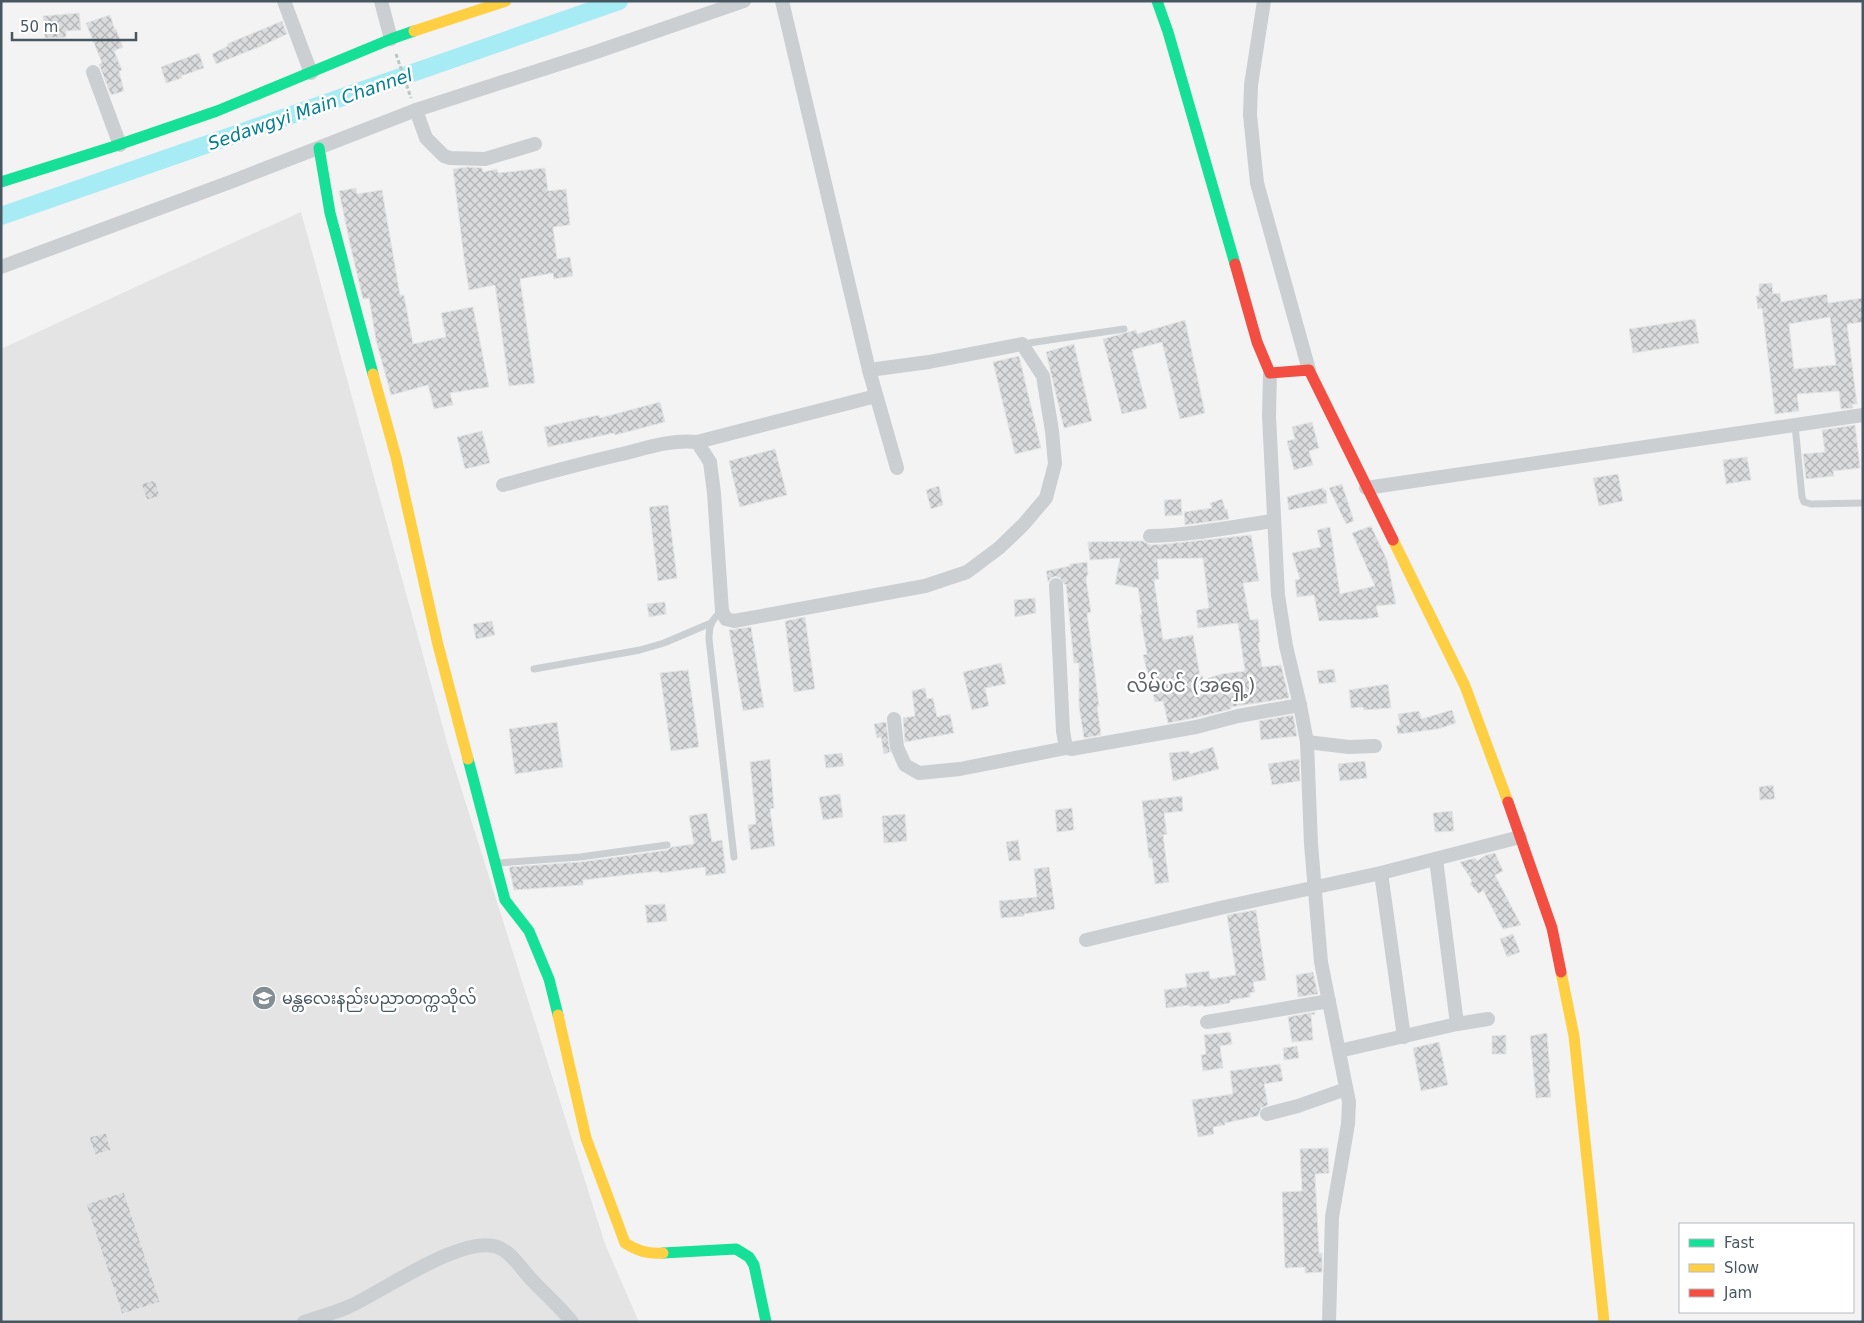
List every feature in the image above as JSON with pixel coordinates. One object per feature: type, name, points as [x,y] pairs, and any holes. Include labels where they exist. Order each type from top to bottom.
[{"type":"street","points":[[284,1],[311,73]]},
{"type":"street","points":[[381,1],[391,40]]},
{"type":"street","points":[[1,182],[218,110],[391,40],[506,1]]},
{"type":"street","points":[[1,267],[416,110],[593,53],[744,1]]},
{"type":"street","points":[[782,1],[869,370],[897,468]]},
{"type":"street","points":[[1157,1],[1168,32],[1257,342],[1270,373],[1268,416],[1278,595],[1307,742],[1315,889],[1322,962],[1349,1102],[1348,1124],[1332,1218],[1329,1322]]},
{"type":"street","points":[[1264,1],[1251,85],[1250,115],[1257,183],[1309,370],[1464,686],[1552,928],[1574,1036],[1604,1322]]},
{"type":"street","points":[[94,72],[120,144]]},
{"type":"street","points":[[416,110],[426,138],[444,156],[450,158],[485,159],[535,144]]},
{"type":"street","points":[[319,148],[330,213],[354,308],[396,457],[438,645],[505,900],[529,931],[549,979],[567,1049],[586,1138],[625,1243],[636,1250],[648,1254],[736,1249],[749,1257],[754,1265],[766,1322]]},
{"type":"street","points":[[697,442],[710,462],[714,493],[722,612],[726,619],[734,621],[925,586],[967,572],[999,548],[1023,525],[1046,498],[1055,464],[1043,376],[1022,344],[929,362],[869,370]]},
{"type":"street","points":[[1270,373],[1309,370]]},
{"type":"street","points":[[503,485],[656,445],[685,441],[697,442],[876,396]]},
{"type":"street","points":[[1366,488],[1863,415]]},
{"type":"street","points":[[1150,536],[1203,533],[1273,520]]},
{"type":"street","points":[[1056,585],[1063,731],[1066,748]]},
{"type":"street","points":[[894,719],[897,747],[905,765],[919,773],[960,769],[1066,748],[1072,749],[1128,740],[1300,705]]},
{"type":"street","points":[[1307,742],[1349,747],[1376,746]]},
{"type":"street","points":[[1086,940],[1220,908],[1315,889],[1520,837]]},
{"type":"street","points":[[1436,859],[1457,1024]]},
{"type":"street","points":[[1381,873],[1404,1037]]},
{"type":"street","points":[[1207,1022],[1329,1001]]},
{"type":"street","points":[[1339,1051],[1457,1024],[1488,1019]]},
{"type":"street","points":[[1267,1114],[1298,1106],[1346,1089]]},
{"type":"street","points":[[304,1322],[347,1308],[407,1274],[461,1250],[493,1245],[502,1249],[513,1259],[559,1305],[572,1322]]},
{"type":"lane","points":[[1022,344],[1124,330]]},
{"type":"lane","points":[[1795,425],[1804,502],[1811,504],[1863,503]]},
{"type":"lane","points":[[534,669],[640,650],[664,643],[711,623],[722,612]]},
{"type":"lane","points":[[711,623],[709,639],[734,857]]},
{"type":"lane","points":[[495,863],[580,856],[667,845]]},
{"type":"path","points":[[395,54],[410,96]]},
{"type":"shaded area","name":"မန္တလေးနည်းပညာတက္ကသိုလ်","points":[[301,212],[450,753],[605,1244],[639,1322],[1,1322],[1,349]]},
{"type":"building","points":[[79,13],[81,30],[66,31],[66,37],[45,38],[43,16]]},
{"type":"building","points":[[110,15],[123,47],[114,51],[122,70],[119,71],[124,91],[111,95],[99,64],[102,63],[86,23]]},
{"type":"building","points":[[282,21],[287,34],[216,64],[212,54],[228,46],[227,44]]},
{"type":"building","points":[[199,53],[204,68],[166,83],[161,67]]},
{"type":"building","points":[[482,168],[483,172],[497,169],[498,173],[545,168],[548,191],[566,189],[570,225],[553,227],[557,259],[570,257],[573,276],[554,279],[553,273],[520,279],[535,383],[509,386],[495,285],[469,290],[453,169]]},
{"type":"building","points":[[356,188],[357,194],[382,190],[400,295],[404,295],[413,344],[446,337],[441,313],[473,307],[489,387],[450,393],[453,405],[434,409],[428,385],[391,395],[376,340],[369,298],[363,299],[339,191]]},
{"type":"building","points":[[1772,283],[1773,294],[1780,293],[1781,302],[1827,294],[1828,303],[1863,298],[1863,322],[1847,324],[1857,404],[1852,404],[1853,408],[1841,409],[1839,391],[1797,394],[1799,411],[1775,414],[1762,308],[1758,309],[1756,296],[1759,296],[1759,284]],"holes":[[[1830,317],[1836,365],[1794,369],[1789,324]]]},
{"type":"building","points":[[1695,319],[1699,343],[1633,353],[1629,329]]},
{"type":"building","points":[[1185,320],[1205,413],[1180,419],[1162,342],[1132,350],[1147,408],[1122,414],[1103,339],[1136,330],[1137,334]]},
{"type":"building","points":[[1074,344],[1092,421],[1064,428],[1046,352]]},
{"type":"building","points":[[1019,356],[1041,448],[1015,454],[993,362]]},
{"type":"building","points":[[660,402],[665,422],[615,435],[614,433],[548,447],[544,427],[599,415],[600,418]]},
{"type":"building","points":[[1312,422],[1319,448],[1309,451],[1313,465],[1294,470],[1287,441],[1295,439],[1292,427]]},
{"type":"building","points":[[1855,425],[1860,468],[1833,471],[1834,476],[1806,479],[1803,454],[1825,452],[1822,430]]},
{"type":"building","points":[[482,431],[490,463],[465,469],[457,437]]},
{"type":"building","points":[[775,449],[787,495],[740,507],[729,461]]},
{"type":"building","points":[[1747,457],[1751,480],[1726,484],[1723,460]]},
{"type":"building","points":[[1618,474],[1623,501],[1599,506],[1593,478]]},
{"type":"building","points":[[155,480],[160,496],[147,500],[141,484]]},
{"type":"building","points":[[1342,484],[1354,521],[1346,524],[1329,488]]},
{"type":"building","points":[[939,486],[943,505],[931,509],[926,490]]},
{"type":"building","points":[[1323,488],[1323,490],[1326,490],[1327,503],[1289,510],[1287,497]]},
{"type":"building","points":[[1181,499],[1182,515],[1165,516],[1164,500]]},
{"type":"building","points":[[1222,499],[1229,519],[1185,525],[1184,512],[1212,508],[1210,503]]},
{"type":"building","points":[[668,505],[677,578],[658,581],[649,507]]},
{"type":"building","points":[[1371,526],[1387,560],[1396,604],[1376,606],[1379,617],[1319,621],[1314,595],[1297,597],[1295,580],[1300,579],[1292,553],[1321,547],[1317,530],[1330,527],[1340,594],[1375,586],[1352,533]]},
{"type":"building","points":[[1251,535],[1259,581],[1243,583],[1250,620],[1258,619],[1260,642],[1258,643],[1262,667],[1281,665],[1289,698],[1231,707],[1231,709],[1168,723],[1163,701],[1155,702],[1143,655],[1147,654],[1140,615],[1142,615],[1138,588],[1115,584],[1120,558],[1090,560],[1088,542],[1143,541],[1150,545]],"holes":[[[1203,558],[1209,608],[1196,610],[1198,628],[1238,623],[1245,671],[1221,674],[1203,680],[1203,676],[1200,676],[1193,635],[1163,640],[1154,580],[1159,579],[1157,559]]]},
{"type":"building","points":[[1087,562],[1088,575],[1086,579],[1091,612],[1087,613],[1101,735],[1084,738],[1079,706],[1079,663],[1074,663],[1066,584],[1056,576],[1048,582],[1046,571],[1070,566],[1070,564]]},
{"type":"building","points":[[1035,598],[1036,613],[1015,617],[1014,600]]},
{"type":"building","points":[[665,602],[666,614],[649,617],[647,604]]},
{"type":"building","points":[[805,617],[815,689],[794,692],[785,621]]},
{"type":"building","points":[[492,621],[495,635],[476,639],[473,624]]},
{"type":"building","points":[[751,627],[764,707],[743,711],[729,630]]},
{"type":"building","points":[[1001,663],[1006,684],[985,688],[989,706],[972,710],[963,672]]},
{"type":"building","points":[[1334,669],[1336,682],[1319,684],[1317,671]]},
{"type":"building","points":[[688,670],[699,747],[671,751],[660,673]]},
{"type":"building","points":[[1388,684],[1391,708],[1364,710],[1363,707],[1351,708],[1349,690]]},
{"type":"building","points":[[925,688],[927,699],[933,698],[937,717],[950,714],[954,733],[905,742],[903,718],[915,716],[912,691]]},
{"type":"building","points":[[1452,710],[1456,723],[1438,729],[1398,734],[1396,726],[1400,725],[1398,714],[1419,711],[1421,719]]},
{"type":"building","points":[[1293,715],[1297,736],[1261,740],[1259,721]]},
{"type":"building","points":[[557,722],[563,767],[515,774],[509,729]]},
{"type":"building","points":[[886,722],[890,752],[884,754],[881,737],[877,738],[874,724]]},
{"type":"building","points":[[1213,747],[1219,769],[1173,781],[1169,753],[1189,751],[1190,754]]},
{"type":"building","points":[[842,753],[844,766],[826,768],[824,755]]},
{"type":"building","points":[[770,759],[774,808],[770,809],[775,846],[751,850],[748,825],[756,824],[750,762]]},
{"type":"building","points":[[1299,759],[1300,781],[1272,785],[1268,764]]},
{"type":"building","points":[[1365,761],[1367,778],[1340,781],[1338,764]]},
{"type":"building","points":[[1773,785],[1775,799],[1760,800],[1759,787]]},
{"type":"building","points":[[840,794],[843,817],[823,820],[819,797]]},
{"type":"building","points":[[1182,796],[1183,811],[1164,813],[1167,834],[1163,835],[1169,882],[1155,884],[1152,858],[1149,858],[1142,801]]},
{"type":"building","points":[[1072,808],[1074,830],[1057,832],[1055,810]]},
{"type":"building","points":[[1452,811],[1454,831],[1435,832],[1433,813]]},
{"type":"building","points":[[707,813],[712,842],[722,840],[726,873],[706,876],[705,867],[583,880],[583,885],[514,890],[509,867],[581,862],[668,850],[672,847],[694,844],[689,816]]},
{"type":"building","points":[[905,814],[907,841],[884,843],[882,816]]},
{"type":"building","points":[[1018,840],[1021,860],[1009,861],[1006,842]]},
{"type":"building","points":[[1495,853],[1503,871],[1495,875],[1521,925],[1503,929],[1483,890],[1479,894],[1470,884],[1472,881],[1460,862],[1475,858],[1477,861],[1486,855]]},
{"type":"building","points":[[1049,867],[1055,909],[1024,914],[1024,916],[1001,918],[999,901],[1037,897],[1034,869]]},
{"type":"building","points":[[665,904],[667,921],[647,923],[645,905]]},
{"type":"building","points":[[1256,910],[1266,980],[1253,982],[1255,992],[1250,993],[1250,997],[1230,1000],[1230,1003],[1204,1007],[1203,1005],[1190,1007],[1190,1005],[1166,1008],[1164,990],[1187,987],[1185,974],[1209,971],[1210,979],[1236,975],[1227,915]]},
{"type":"building","points":[[1513,934],[1520,952],[1507,957],[1500,939]]},
{"type":"building","points":[[1313,972],[1318,994],[1298,997],[1296,975]]},
{"type":"building","points":[[1315,1012],[1315,1014],[1311,1015],[1313,1040],[1292,1042],[1288,1017]]},
{"type":"building","points":[[1230,1032],[1232,1044],[1220,1046],[1223,1068],[1203,1071],[1201,1055],[1206,1054],[1204,1035]]},
{"type":"building","points":[[1547,1033],[1551,1097],[1536,1098],[1530,1036]]},
{"type":"building","points":[[1506,1035],[1506,1054],[1492,1054],[1492,1036]]},
{"type":"building","points":[[1439,1042],[1448,1085],[1421,1091],[1413,1048]]},
{"type":"building","points":[[1297,1046],[1299,1058],[1284,1060],[1283,1048]]},
{"type":"building","points":[[1280,1064],[1283,1081],[1264,1084],[1268,1105],[1261,1108],[1258,1116],[1213,1127],[1214,1134],[1198,1137],[1192,1100],[1233,1094],[1230,1071]]},
{"type":"building","points":[[106,1133],[111,1150],[95,1155],[89,1137]]},
{"type":"building","points":[[1328,1148],[1329,1173],[1315,1174],[1319,1253],[1322,1253],[1322,1272],[1305,1273],[1305,1267],[1285,1268],[1282,1192],[1302,1191],[1300,1149]]},
{"type":"building","points":[[124,1192],[160,1302],[122,1314],[86,1204]]},
{"type":"waterway","name":"Sedawgyi Main Channel","points":[[1,216],[619,1]]},
{"type":"traffic: fast","points":[[1157,1],[1168,32],[1235,264]]},
{"type":"traffic: fast","points":[[1,182],[217,111],[414,31]]},
{"type":"traffic: fast","points":[[319,148],[330,213],[373,374]]},
{"type":"traffic: fast","points":[[468,759],[505,900],[529,931],[549,979],[558,1015]]},
{"type":"traffic: fast","points":[[663,1253],[736,1249],[749,1257],[754,1265],[766,1322]]},
{"type":"traffic: slow","points":[[414,31],[506,1]]},
{"type":"traffic: slow","points":[[373,374],[396,457],[438,645],[468,759]]},
{"type":"traffic: slow","points":[[1393,540],[1465,686],[1508,802]]},
{"type":"traffic: slow","points":[[1561,972],[1574,1036],[1604,1322]]},
{"type":"traffic: slow","points":[[558,1015],[586,1138],[625,1243],[643,1251],[663,1253]]},
{"type":"traffic: jam","points":[[1235,264],[1257,342],[1270,373],[1309,370],[1393,540]]},
{"type":"traffic: jam","points":[[1508,802],[1552,928],[1561,972]]},
{"type":"place","name":"မန္တလေးနည်းပညာတက္ကသိုလ်","points":[[264,998]]},
{"type":"district","name":"လိမ်ပင် (အရှေ့)","points":[[1191,685]]}]
